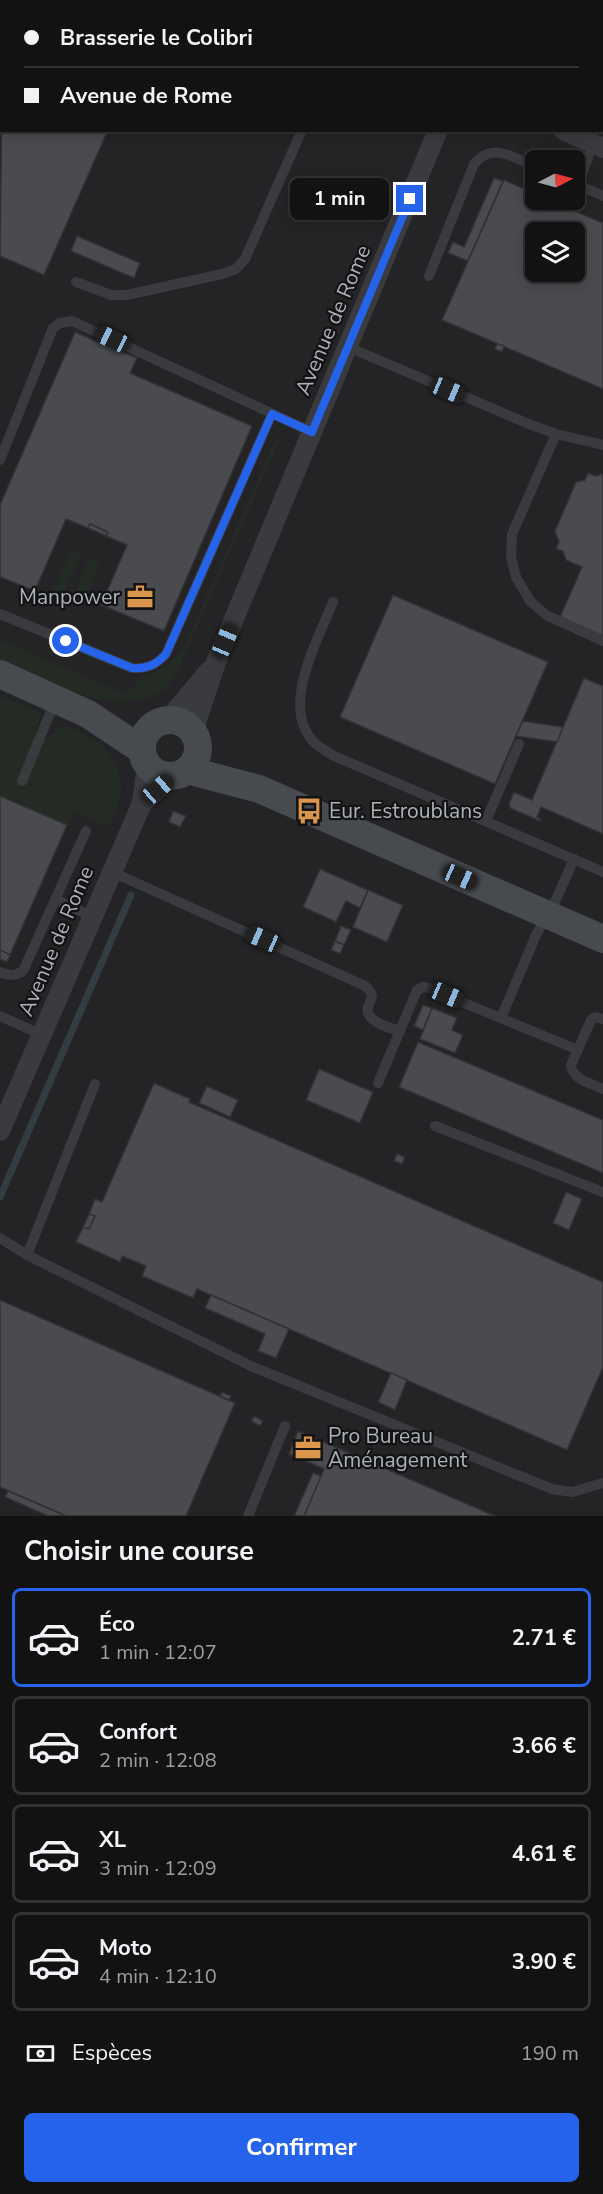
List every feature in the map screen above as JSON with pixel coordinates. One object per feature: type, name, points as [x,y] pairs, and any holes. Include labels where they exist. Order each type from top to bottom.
[{"type":"street","name":"Avenue de Rome","points":[[142,803],[188,756],[216,662],[437,132]]},
{"type":"street","points":[[567,132],[598,146]]},
{"type":"street","name":"Avenue de Rome","points":[[0,1131],[142,803],[152,740],[216,662]]},
{"type":"street","points":[[0,674],[152,740]]},
{"type":"street","points":[[152,740],[182,723],[188,756]]},
{"type":"street","points":[[152,740],[158,774],[188,756]]},
{"type":"street","points":[[188,756],[603,939]]},
{"type":"lane","points":[[76,282],[111,295],[127,295],[236,269],[245,259],[301,132]]},
{"type":"lane","points":[[585,168],[598,146]]},
{"type":"lane","points":[[429,276],[474,164],[481,156],[493,152],[502,153],[525,162]]},
{"type":"lane","points":[[585,188],[603,196]]},
{"type":"lane","points":[[0,460],[53,328],[60,323],[72,321],[312,432]]},
{"type":"lane","points":[[348,347],[556,434],[603,445]]},
{"type":"lane","points":[[0,614],[132,668],[144,669],[158,663],[166,654],[272,414]]},
{"type":"lane","points":[[556,434],[512,534],[511,557],[516,577],[530,601],[546,615],[603,641]]},
{"type":"lane","points":[[333,602],[304,676],[300,695],[302,717],[308,733],[316,744],[332,755],[603,872]]},
{"type":"lane","points":[[22,781],[56,699]]},
{"type":"lane","points":[[486,821],[519,744]]},
{"type":"lane","points":[[0,972],[17,975],[23,971],[86,831]]},
{"type":"lane","points":[[501,1018],[536,935],[574,859]]},
{"type":"lane","points":[[112,872],[363,985],[370,989],[372,995],[367,1010],[369,1016],[373,1020],[400,1031]]},
{"type":"lane","points":[[55,899],[93,917]]},
{"type":"lane","points":[[378,1083],[417,990],[423,987],[578,1050]]},
{"type":"lane","points":[[0,1016],[42,1035]]},
{"type":"lane","points":[[603,1019],[595,1017],[591,1020],[571,1065],[571,1072],[575,1077],[603,1089]]},
{"type":"lane","points":[[27,1255],[95,1084]]},
{"type":"lane","points":[[435,1126],[603,1192]]},
{"type":"lane","points":[[0,1238],[27,1255],[252,1367],[552,1489],[572,1492],[603,1483]]},
{"type":"lane","points":[[248,1516],[285,1426]]},
{"type":"shaded area","points":[[0,132],[603,132],[603,1516],[0,1516]]},
{"type":"shaded area","points":[[280,439],[175,677],[164,690],[143,699],[123,702],[102,700],[59,686],[0,659],[0,640],[125,693],[137,684],[138,678],[170,663],[185,646],[275,440]]},
{"type":"shaded area","points":[[71,551],[81,555],[62,597],[52,593]]},
{"type":"shaded area","points":[[89,559],[100,564],[81,606],[71,601]]},
{"type":"shaded area","points":[[0,696],[41,713],[35,731],[50,737],[64,724],[96,741],[112,757],[117,766],[121,791],[118,805],[108,827],[74,812],[67,825],[0,796]]},
{"type":"building","points":[[2,132],[107,132],[44,275],[0,256]]},
{"type":"building","points":[[494,178],[503,181],[468,261],[448,253],[453,242],[464,247]]},
{"type":"building","points":[[504,180],[525,189],[525,210],[572,210],[603,223],[603,389],[442,320]]},
{"type":"building","points":[[77,236],[140,263],[134,278],[71,251]]},
{"type":"building","points":[[75,332],[137,358],[130,373],[252,426],[164,631],[101,605],[127,545],[106,536],[108,532],[90,524],[88,528],[66,519],[35,591],[0,577],[0,505]]},
{"type":"building","points":[[497,344],[504,346],[502,352],[495,349]]},
{"type":"building","points":[[588,473],[596,476],[603,474],[603,636],[560,617],[582,567],[566,560],[563,551],[556,549],[559,542],[555,531],[576,482],[585,480]]},
{"type":"building","points":[[90,524],[108,532],[106,536],[88,528]]},
{"type":"building","points":[[393,595],[548,662],[495,784],[340,717]]},
{"type":"building","points":[[584,678],[603,686],[603,834],[541,807],[537,817],[541,819],[540,821],[510,808],[509,804],[514,792],[532,800]]},
{"type":"building","points":[[523,721],[563,727],[557,742],[516,736]]},
{"type":"building","points":[[0,796],[67,825],[10,955],[0,950]]},
{"type":"building","points":[[173,811],[186,816],[180,827],[169,822]]},
{"type":"building","points":[[320,869],[368,890],[360,908],[346,901],[336,922],[303,907]]},
{"type":"building","points":[[368,890],[403,905],[387,942],[353,927]]},
{"type":"building","points":[[341,926],[351,930],[344,945],[335,941]]},
{"type":"building","points":[[335,941],[344,945],[340,954],[331,950]]},
{"type":"building","points":[[0,950],[10,955],[7,962],[0,959]]},
{"type":"building","points":[[423,1005],[432,1008],[423,1030],[414,1026]]},
{"type":"building","points":[[432,1008],[457,1018],[452,1030],[463,1035],[455,1053],[420,1039]]},
{"type":"building","points":[[418,1042],[603,1120],[603,1173],[399,1087]]},
{"type":"building","points":[[319,1069],[373,1092],[360,1123],[306,1100]]},
{"type":"building","points":[[154,1083],[190,1099],[189,1102],[603,1282],[603,1367],[567,1450],[197,1289],[193,1298],[142,1276],[146,1266],[122,1256],[120,1262],[76,1242],[83,1227],[89,1229],[95,1216],[89,1214],[95,1199],[102,1202]]},
{"type":"building","points":[[207,1086],[238,1100],[230,1117],[199,1103]]},
{"type":"building","points":[[397,1154],[405,1157],[402,1164],[394,1161]]},
{"type":"building","points":[[566,1192],[582,1199],[569,1230],[553,1223]]},
{"type":"building","points":[[89,1214],[95,1216],[89,1229],[83,1227]]},
{"type":"building","points":[[211,1295],[289,1329],[276,1358],[258,1351],[265,1334],[205,1308]]},
{"type":"building","points":[[0,1300],[235,1403],[186,1516],[66,1516],[0,1487]]},
{"type":"building","points":[[391,1373],[407,1380],[395,1410],[378,1402]]},
{"type":"building","points":[[222,1392],[231,1396],[229,1400],[220,1396]]},
{"type":"building","points":[[254,1416],[263,1421],[260,1426],[251,1421]]},
{"type":"building","points":[[298,1431],[495,1516],[304,1516],[324,1469],[289,1454]]},
{"type":"building","points":[[313,1473],[321,1476],[304,1516],[294,1516]]},
{"type":"building","points":[[8,1491],[66,1516],[48,1516],[5,1497]]},
{"type":"waterway","points":[[0,1197],[131,895]]},
{"type":"place","name":"Manpower","points":[[140,597]]},
{"type":"place","name":"Eur. Estroublans","points":[[309,811]]},
{"type":"place","name":"Pro Bureau Aménagement","points":[[308,1448]]},
{"type":"route","points":[[66,641],[132,668],[144,669],[158,663],[166,654],[272,414],[312,432],[410,199]]}]
